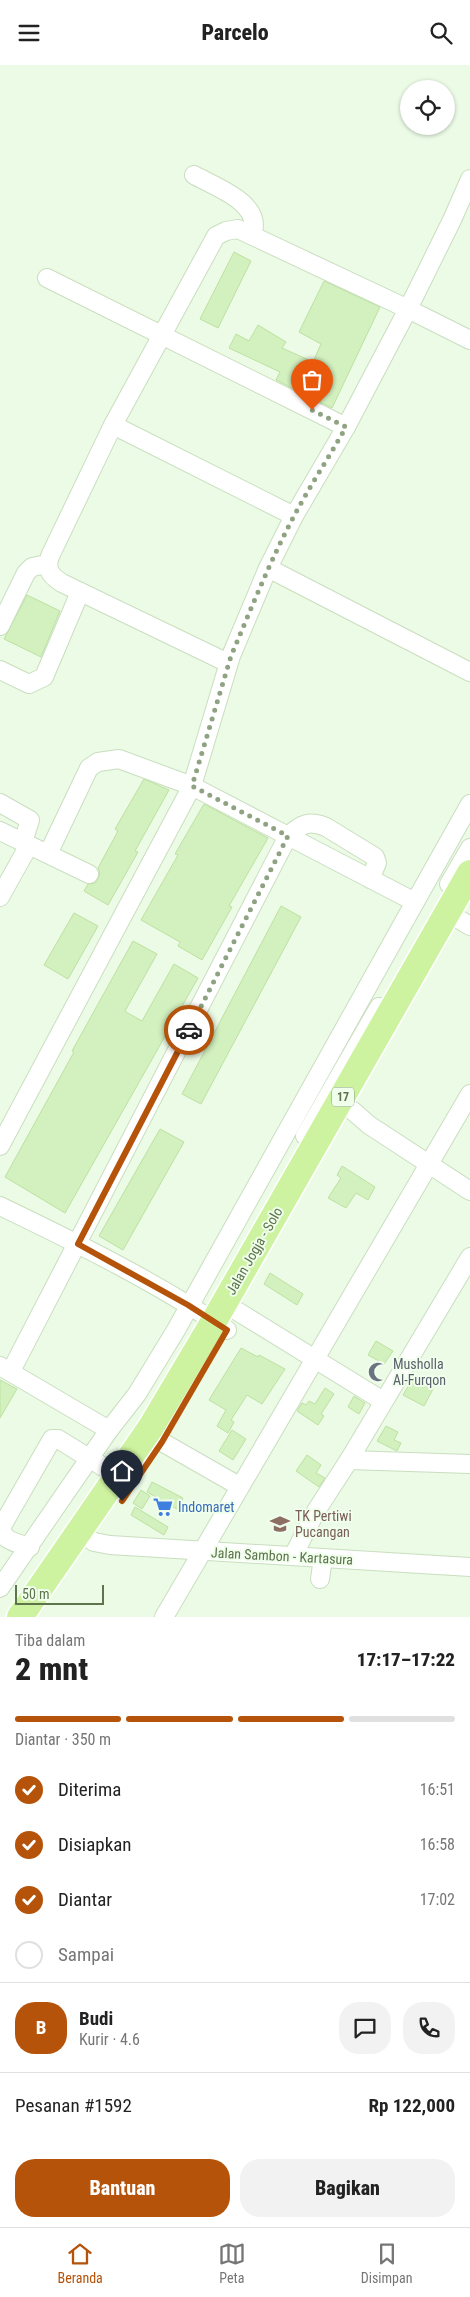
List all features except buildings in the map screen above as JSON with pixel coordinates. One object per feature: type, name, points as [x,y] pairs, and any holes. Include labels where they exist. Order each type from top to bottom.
[{"type":"highway","name":"Jalan Jogja - Solo","points":[[20,1617],[87,1537],[162,1442],[221,1320],[232,1280],[470,873]]},
{"type":"highway","name":"Jalan Jogja - Solo","points":[[42,1617],[87,1537],[115,1474],[151,1427],[221,1320],[353,1111],[467,917]]},
{"type":"street","points":[[194,175],[244,204],[254,217],[255,227],[252,235]]},
{"type":"street","points":[[0,1145],[192,786],[228,663],[268,568],[294,516],[346,427],[408,309],[470,179]]},
{"type":"street","points":[[47,564],[113,425],[160,335],[216,236],[226,231],[238,229],[470,340]]},
{"type":"street","points":[[47,278],[346,427]]},
{"type":"street","points":[[113,425],[294,516]]},
{"type":"street","points":[[47,564],[53,577],[80,592],[228,663]]},
{"type":"street","points":[[0,625],[26,573],[32,567],[47,564]]},
{"type":"street","points":[[268,568],[470,672]]},
{"type":"street","points":[[0,670],[29,684],[44,677],[80,592]]},
{"type":"street","points":[[48,854],[89,768],[98,763],[118,759],[192,786],[415,902]]},
{"type":"street","points":[[0,803],[30,820],[26,844],[0,897]]},
{"type":"street","points":[[0,1589],[109,1430],[137,1394],[470,804]]},
{"type":"street","points":[[109,1430],[5,1368],[78,1244],[288,836],[298,826],[306,823],[318,823],[326,827],[375,857],[377,863],[370,879]]},
{"type":"street","points":[[0,831],[89,874]]},
{"type":"street","points":[[232,1280],[321,1106],[470,848]]},
{"type":"street","points":[[164,1617],[204,1552],[239,1486],[316,1361],[470,1094]]},
{"type":"street","points":[[353,1111],[369,1125],[470,1191]]},
{"type":"street","points":[[0,1206],[78,1244],[188,1305],[316,1361],[383,1401]]},
{"type":"street","points":[[292,1556],[316,1511],[349,1460],[470,1257]]},
{"type":"street","points":[[9,1617],[115,1474],[58,1439],[52,1439],[2,1526],[4,1537],[30,1547]]},
{"type":"street","points":[[162,1442],[239,1486]]},
{"type":"street","points":[[349,1460],[468,1461]]},
{"type":"street","name":"Jalan Sambon - Kartasura","points":[[87,1537],[204,1552],[470,1567]]},
{"type":"street","points":[[320,1579],[323,1558]]},
{"type":"way so far","points":[[189,1030],[288,836],[192,786],[231,656],[268,568],[294,516],[346,427],[312,410]]},
{"type":"place","name":"Musholla Al-Furqon","points":[[378,1372]]},
{"type":"place","name":"Indomaret","points":[[163,1507]]},
{"type":"place","name":"TK Pertiwi Pucangan","points":[[280,1524]]},
{"type":"route","points":[[122,1501],[162,1442],[227,1330],[188,1305],[78,1244],[189,1030]]}]
